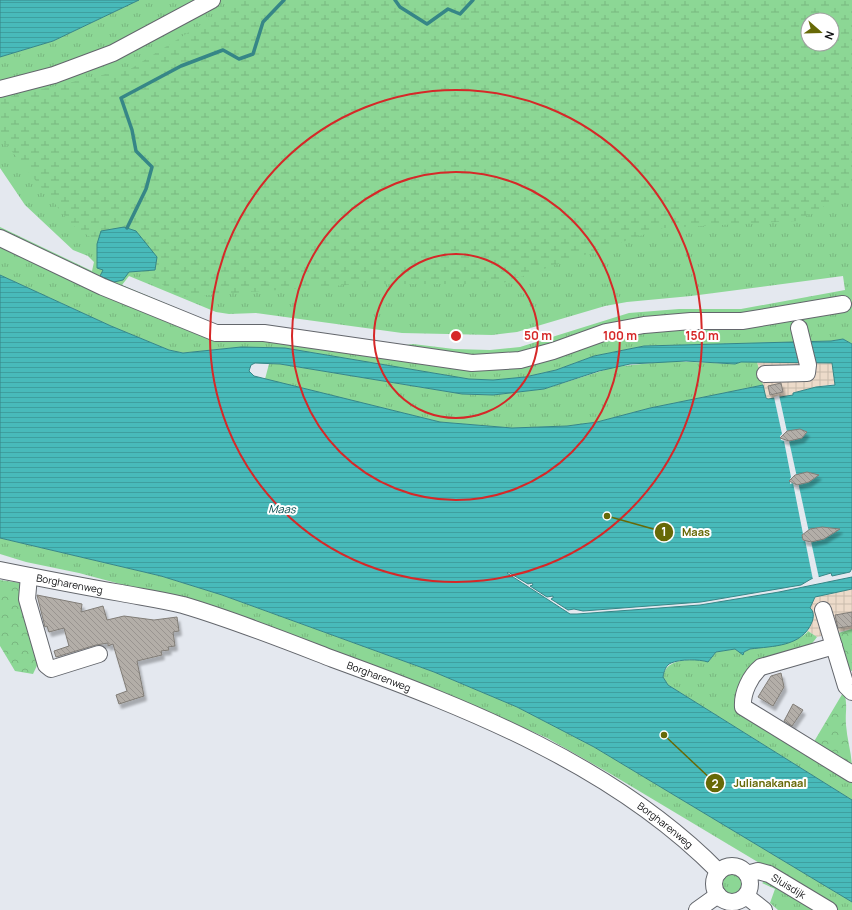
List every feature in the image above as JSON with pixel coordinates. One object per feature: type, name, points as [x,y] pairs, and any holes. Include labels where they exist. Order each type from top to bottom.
[{"type":"street","points":[[0,89],[54,75],[113,52],[212,0]]},
{"type":"street","points":[[0,238],[103,287],[216,333],[264,334],[472,363],[520,360],[606,332],[644,325],[691,321],[754,320],[843,304]]},
{"type":"street","points":[[765,374],[807,373],[808,366],[799,328]]},
{"type":"street","name":"Borgharenweg","points":[[0,570],[182,605],[222,617],[425,693],[519,735],[579,766],[637,804],[668,827],[697,850],[719,872]]},
{"type":"street","points":[[29,576],[27,599],[46,665],[51,669],[99,654]]},
{"type":"street","points":[[823,610],[846,686],[852,692]]},
{"type":"street","points":[[834,646],[761,667],[756,671],[742,696],[742,707],[852,774]]},
{"type":"street","points":[[735,867],[741,869],[747,874],[750,886],[746,896],[741,900],[732,902],[723,900],[718,895],[714,884],[719,872],[724,868],[735,867]]},
{"type":"street","name":"Sluisdijk","points":[[747,874],[758,871],[769,874],[829,910]]},
{"type":"street","points":[[697,910],[718,895]]},
{"type":"street","points":[[746,896],[764,910]]},
{"type":"shaded area","points":[[757,362],[832,363],[836,385],[833,384],[816,387],[793,393],[793,395],[768,399],[766,398]]},
{"type":"shaded area","points":[[852,589],[852,629],[817,637],[808,631],[813,616],[810,608],[815,597]]},
{"type":"green space","points":[[139,0],[852,0],[852,344],[843,339],[831,341],[644,346],[594,356],[556,370],[525,377],[493,380],[469,379],[285,348],[241,347],[183,353],[169,350],[111,326],[0,275],[0,227],[92,271],[94,262],[88,256],[73,250],[25,205],[0,168],[0,57],[53,41]],"holes":[[[129,276],[216,312],[229,314],[256,313],[402,333],[492,335],[517,332],[605,306],[627,302],[691,296],[843,276],[845,290],[741,309],[679,309],[629,313],[520,347],[490,350],[454,349],[413,344],[399,346],[274,328],[215,324],[122,285]]]},
{"type":"green space","points":[[240,0],[852,0],[852,191],[797,221],[663,228],[500,284],[361,284],[181,297],[72,225],[0,137],[0,99],[132,68]]},
{"type":"green space","points":[[670,361],[735,364],[741,362],[757,362],[763,385],[650,408],[597,422],[567,426],[512,428],[440,422],[265,379],[269,364],[280,364],[462,394],[493,395],[544,389],[614,367]]},
{"type":"green space","points":[[0,538],[161,576],[222,595],[434,672],[517,707],[594,747],[852,902],[852,910],[838,910],[609,773],[547,738],[457,699],[180,600],[79,573],[26,562],[0,554]]},
{"type":"green space","points":[[0,580],[21,583],[41,657],[33,674],[15,671],[0,646]]},
{"type":"green space","points":[[852,629],[852,671],[844,669],[835,634]]},
{"type":"green space","points":[[808,631],[817,637],[811,644],[797,654],[752,668],[737,694],[852,776],[852,800],[668,685],[663,677],[665,670],[669,666],[681,661],[709,661],[716,652],[735,649],[743,654],[747,650],[754,648],[793,641]]},
{"type":"green space","points":[[844,691],[847,731],[852,769],[812,745]]},
{"type":"green space","points":[[732,873],[740,877],[744,885],[740,893],[732,897],[724,893],[720,885],[724,877]]},
{"type":"green space","points":[[765,881],[770,881],[817,910],[778,910],[770,903],[775,889],[762,883]]},
{"type":"water","points":[[0,0],[139,0],[53,41],[0,57]]},
{"type":"water","points":[[124,227],[136,231],[157,257],[155,270],[129,272],[123,280],[114,282],[100,276],[103,270],[97,268],[97,244],[101,231]]},
{"type":"water","points":[[0,275],[111,326],[169,350],[183,353],[241,347],[285,348],[469,379],[493,380],[525,377],[556,370],[594,356],[644,346],[831,341],[843,339],[852,344],[852,568],[850,572],[832,576],[831,573],[811,579],[801,585],[701,602],[583,611],[574,609],[568,610],[551,599],[553,596],[547,597],[530,586],[533,585],[532,583],[528,584],[508,572],[507,573],[570,614],[700,605],[779,592],[852,577],[852,589],[815,597],[810,608],[813,614],[812,622],[807,630],[794,641],[777,646],[750,649],[744,652],[743,655],[735,649],[716,652],[708,662],[690,660],[675,662],[669,664],[663,677],[668,685],[852,800],[852,902],[594,747],[517,707],[434,672],[222,595],[161,576],[0,538]],"holes":[[[686,361],[735,364],[741,362],[832,363],[835,385],[816,387],[793,393],[793,395],[768,399],[766,398],[763,385],[650,408],[597,422],[567,426],[512,428],[440,422],[254,376],[249,371],[251,365],[255,363],[280,364],[462,394],[493,395],[544,389],[599,371],[630,364]]]},
{"type":"pier","points":[[779,395],[819,578],[813,580],[805,540],[803,541],[793,483],[790,484],[791,477],[784,441],[781,440],[780,436],[782,434],[774,397]]},
{"type":"building","points":[[781,383],[783,392],[770,395],[768,386]]},
{"type":"building","points":[[800,429],[807,432],[802,438],[789,441],[780,438],[787,431]]},
{"type":"building","points":[[807,472],[819,475],[809,482],[797,485],[789,481],[795,475]]},
{"type":"building","points":[[822,527],[840,529],[824,539],[811,542],[803,540],[802,535],[810,529]]},
{"type":"building","points":[[37,595],[82,604],[81,612],[103,606],[107,620],[124,616],[154,620],[177,617],[179,631],[173,632],[175,646],[168,647],[169,650],[161,651],[162,655],[137,661],[144,696],[119,704],[116,695],[127,691],[113,644],[108,646],[108,643],[96,645],[56,657],[54,651],[69,646],[64,628],[49,632],[47,626],[45,627]]},
{"type":"building","points":[[852,612],[852,626],[838,628],[835,615]]},
{"type":"building","points":[[781,673],[784,687],[773,706],[758,697],[771,676]]},
{"type":"building","points":[[793,704],[803,710],[792,726],[784,721]]},
{"type":"waterway","points":[[127,228],[146,189],[152,167],[136,151],[132,130],[121,98],[181,66],[223,50],[239,59],[253,54],[263,22],[284,0]]},
{"type":"waterway","points":[[395,0],[400,7],[427,24],[448,9],[460,14],[473,0]]},
{"type":"place","name":"Maas","points":[[607,516]]},
{"type":"place","name":"Julianakanaal","points":[[664,735]]}]
